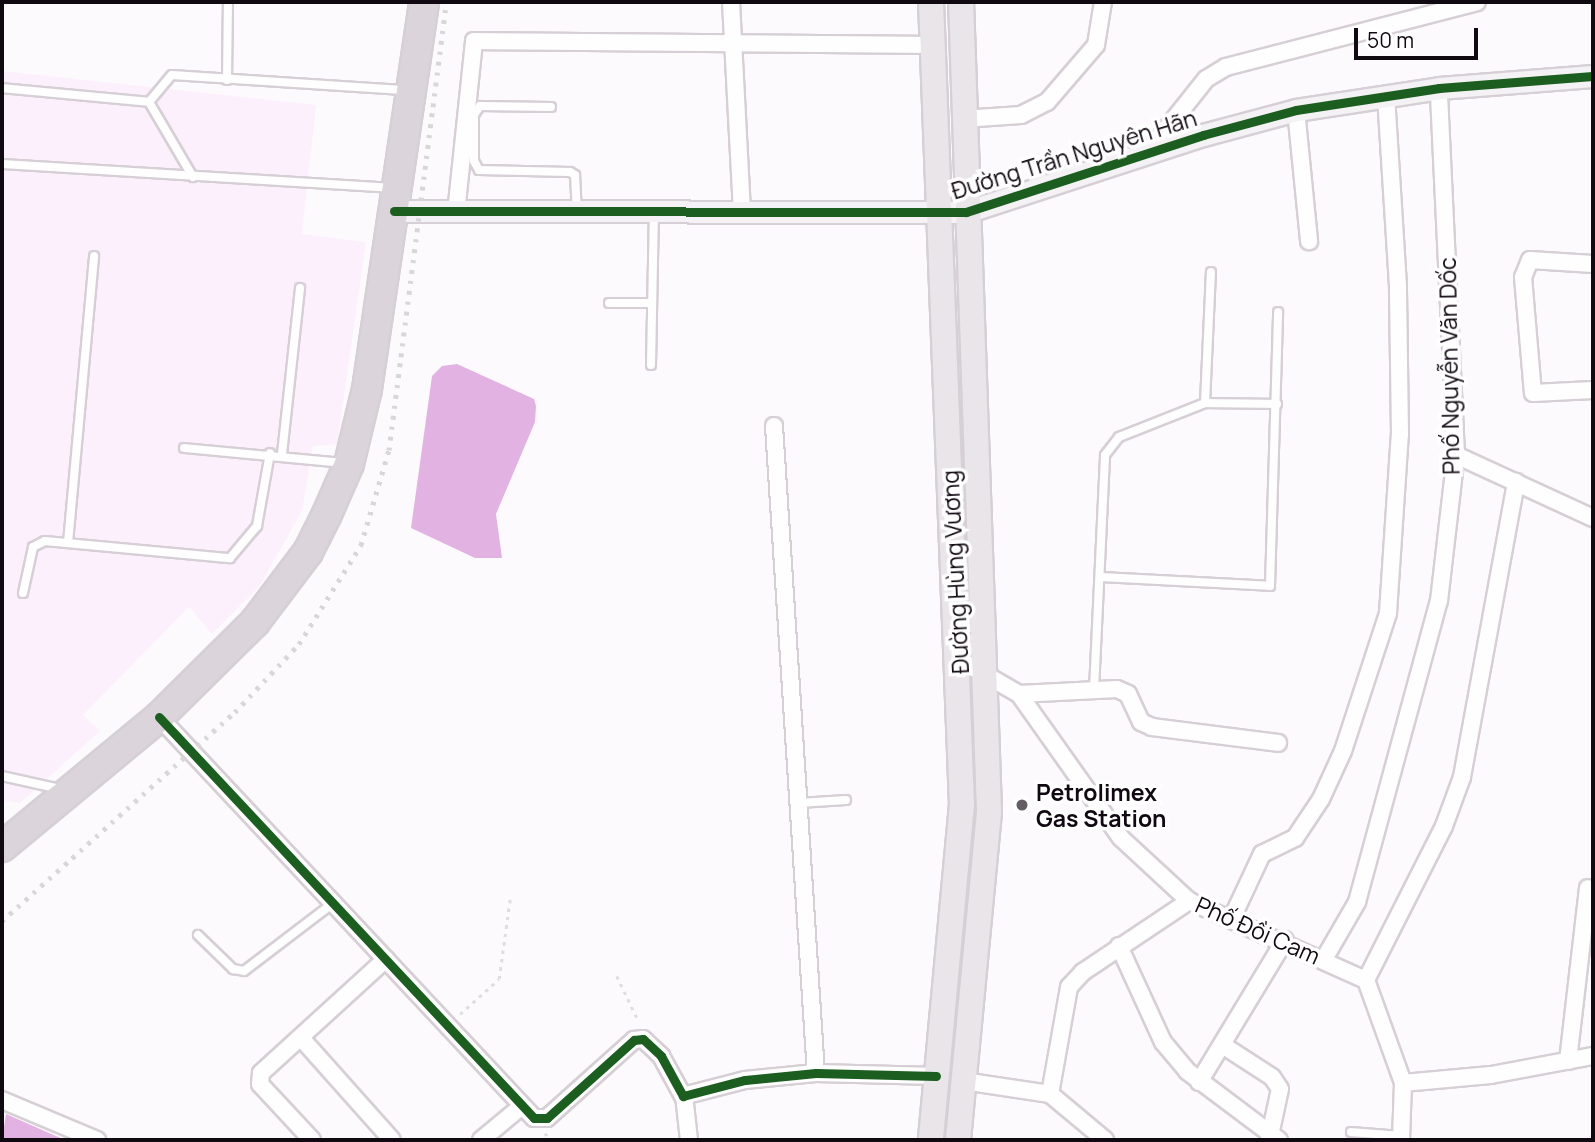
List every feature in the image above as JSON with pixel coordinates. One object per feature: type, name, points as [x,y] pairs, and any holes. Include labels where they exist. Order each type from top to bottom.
[{"type":"highway","points":[[2,847],[159,717],[271,601],[308,552],[349,464],[367,389],[424,2]]},
{"type":"main road","name":"Đường Hùng Vương","points":[[931,2],[937,213],[960,660],[962,804],[931,1140]]},
{"type":"main road","name":"Đường Hùng Vương","points":[[958,1140],[989,811],[987,673],[966,212],[961,2]]},
{"type":"street","points":[[731,2],[742,215]]},
{"type":"street","points":[[963,119],[1021,116],[1047,102],[1096,45],[1103,2]]},
{"type":"street","points":[[1148,152],[1206,79],[1226,67],[1477,2]]},
{"type":"street","points":[[456,212],[474,41],[732,40],[932,46]]},
{"type":"street","name":"Đường Trần Nguyên Hãn","points":[[395,200],[456,212],[742,215],[966,212],[1148,152],[1296,110],[1386,94],[1593,76]]},
{"type":"street","name":"Phố Nguyễn Văn Dốc","points":[[1324,959],[1357,902],[1402,722],[1431,640],[1456,455],[1439,88]]},
{"type":"street","points":[[1232,918],[1262,854],[1295,838],[1321,799],[1343,751],[1388,613],[1400,434],[1398,286],[1386,94]]},
{"type":"street","points":[[1296,110],[1309,241]]},
{"type":"street","points":[[1593,264],[1530,260],[1523,277],[1533,393],[1593,390]]},
{"type":"street","points":[[774,426],[816,1073]]},
{"type":"street","points":[[1456,455],[1593,518]]},
{"type":"street","points":[[1401,1138],[1403,1083],[1366,980],[1444,826],[1462,777],[1516,482]]},
{"type":"street","name":"Phố Đồi Cam","points":[[960,660],[987,673],[1019,694],[1121,838],[1189,901],[1285,940],[1366,980]]},
{"type":"street","points":[[1019,694],[1094,690],[1128,694],[1141,722],[1152,727],[1278,743]]},
{"type":"street","points":[[159,717],[534,1118],[547,1118],[634,1040],[643,1039],[684,1095],[689,1140]]},
{"type":"street","points":[[1568,1061],[1588,888]]},
{"type":"street","points":[[1050,1094],[1069,987],[1119,946],[1189,901]]},
{"type":"street","points":[[1199,1082],[1224,1046],[1285,940]]},
{"type":"street","points":[[1119,946],[1163,1042],[1199,1082],[1273,1139],[1280,1088],[1272,1077],[1224,1046]]},
{"type":"street","points":[[312,1140],[259,1079],[386,959]]},
{"type":"street","points":[[302,1039],[392,1140]]},
{"type":"street","points":[[1403,1083],[1491,1075],[1593,1056]]},
{"type":"street","points":[[684,1095],[745,1080],[816,1073],[936,1076]]},
{"type":"street","points":[[963,1081],[1050,1094],[1105,1140]]},
{"type":"street","points":[[2,1100],[97,1140]]},
{"type":"street","points":[[481,1140],[522,1106]]},
{"type":"lane","points":[[227,80],[228,2]]},
{"type":"lane","points":[[149,102],[172,75],[411,90]]},
{"type":"lane","points":[[2,88],[149,102]]},
{"type":"lane","points":[[149,102],[193,177]]},
{"type":"lane","points":[[551,107],[480,106],[474,115],[474,161],[479,170],[570,172],[575,175],[577,214]]},
{"type":"lane","points":[[2,164],[193,177],[395,200]]},
{"type":"lane","points":[[651,365],[654,214]]},
{"type":"lane","points":[[68,543],[94,256]]},
{"type":"lane","points":[[1205,403],[1211,272]]},
{"type":"lane","points":[[282,453],[300,288]]},
{"type":"lane","points":[[609,303],[652,303]]},
{"type":"lane","points":[[1100,577],[1270,586],[1278,312]]},
{"type":"lane","points":[[1094,690],[1110,442],[1205,403],[1277,404]]},
{"type":"lane","points":[[184,447],[282,453],[349,464]]},
{"type":"lane","points":[[23,593],[33,547],[45,541],[230,558],[257,526],[270,453]]},
{"type":"lane","points":[[2,776],[71,791]]},
{"type":"lane","points":[[799,803],[846,800]]},
{"type":"lane","points":[[198,935],[233,970],[244,971],[332,904]]},
{"type":"lane","points":[[1352,1132],[1401,1138]]},
{"type":"path","points":[[446,1024],[499,979],[510,899]]},
{"type":"path","points":[[617,976],[643,1039]]},
{"type":"shaded area","points":[[2,71],[316,105],[302,234],[366,242],[337,444],[313,446],[302,511],[259,587],[212,634],[189,607],[83,715],[100,731],[20,803],[2,800]]},
{"type":"shaded area","points":[[457,364],[534,399],[536,406],[535,422],[496,514],[502,558],[475,558],[411,528],[432,376],[442,366]]},
{"type":"shaded area","points":[[6,1114],[65,1140],[2,1140]]},
{"type":"railway","points":[[2,921],[235,712],[299,644],[361,545],[389,450],[446,2]]},
{"type":"cycle path","points":[[394,211],[966,212],[1203,135],[1296,110],[1439,88],[1593,76]]},
{"type":"cycle path","points":[[159,717],[534,1118],[547,1118],[634,1040],[643,1039],[661,1056],[683,1096],[745,1080],[816,1073],[936,1076]]},
{"type":"place","name":"Petrolimex Gas Station","points":[[1022,805]]}]
